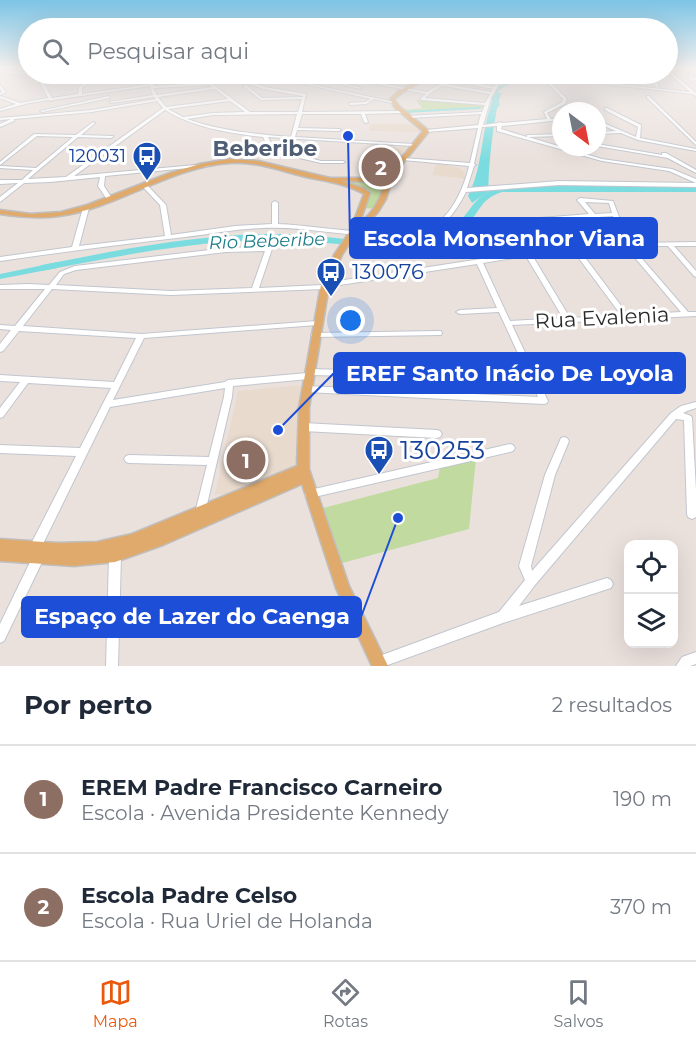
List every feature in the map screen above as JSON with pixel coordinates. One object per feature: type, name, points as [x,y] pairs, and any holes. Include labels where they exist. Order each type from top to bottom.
[{"type":"main road","points":[[322,178],[380,180],[389,177],[426,131],[402,112],[392,102],[393,98]]},
{"type":"main road","points":[[0,212],[41,217],[86,208],[207,165],[229,161],[254,162],[365,191],[368,195],[325,286],[315,335],[303,427],[304,473],[343,588],[379,664]]},
{"type":"main road","points":[[342,185],[341,181],[348,179]]},
{"type":"main road","points":[[351,235],[373,217],[380,205],[387,184],[380,180]]},
{"type":"main road","points":[[358,214],[362,218],[373,217]]},
{"type":"main road","points":[[0,555],[97,548],[132,540],[304,473]]},
{"type":"main road","points":[[0,545],[74,560],[115,556],[158,541],[304,473]]},
{"type":"street","points":[[1,98],[18,105]]},
{"type":"street","points":[[0,110],[62,98]]},
{"type":"street","points":[[0,118],[17,118],[54,108],[110,99],[153,98]]},
{"type":"street","points":[[157,98],[165,108],[204,125],[266,136],[413,145]]},
{"type":"street","points":[[32,115],[103,110],[157,98]]},
{"type":"street","points":[[227,98],[250,114]]},
{"type":"street","points":[[260,98],[281,98]]},
{"type":"street","points":[[293,137],[298,129],[304,98]]},
{"type":"street","points":[[374,98],[392,102]]},
{"type":"street","points":[[350,104],[366,103],[374,98]]},
{"type":"street","points":[[424,98],[423,100],[485,104]]},
{"type":"street","points":[[0,259],[168,237],[275,226],[351,235],[426,231],[444,220],[467,190],[482,125],[482,113],[488,98]]},
{"type":"street","points":[[550,120],[545,113],[564,103],[564,98]]},
{"type":"street","points":[[649,98],[696,144]]},
{"type":"street","points":[[103,110],[110,99]]},
{"type":"street","points":[[68,178],[165,108],[230,100]]},
{"type":"street","points":[[0,118],[26,107]]},
{"type":"street","points":[[606,109],[640,126],[638,139]]},
{"type":"street","points":[[362,112],[366,123]]},
{"type":"street","points":[[184,118],[203,114],[402,112]]},
{"type":"street","points":[[408,117],[482,113]]},
{"type":"street","points":[[0,126],[17,118]]},
{"type":"street","points":[[426,131],[550,120]]},
{"type":"street","points":[[0,200],[93,123]]},
{"type":"street","points":[[498,123],[499,130],[601,163],[662,169],[681,174],[696,183]]},
{"type":"street","points":[[606,126],[638,139],[696,150]]},
{"type":"street","points":[[298,129],[339,130]]},
{"type":"street","points":[[606,133],[619,132]]},
{"type":"street","points":[[0,165],[33,136],[41,134],[111,137]]},
{"type":"street","points":[[521,137],[552,135]]},
{"type":"street","points":[[686,135],[696,135]]},
{"type":"street","points":[[266,136],[272,150],[321,162],[343,162]]},
{"type":"street","points":[[660,144],[668,156]]},
{"type":"street","points":[[601,163],[608,148],[668,156],[695,171]]},
{"type":"street","points":[[403,159],[474,165]]},
{"type":"street","points":[[0,165],[36,170]]},
{"type":"street","points":[[0,182],[207,165]]},
{"type":"street","points":[[681,174],[695,171]]},
{"type":"street","points":[[103,174],[100,186],[110,200]]},
{"type":"street","points":[[467,190],[559,183],[696,183]]},
{"type":"street","points":[[145,186],[163,205],[168,237]]},
{"type":"street","points":[[593,215],[580,200],[608,200],[626,244],[686,314]]},
{"type":"street","points":[[274,204],[275,226]]},
{"type":"street","points":[[75,249],[86,208]]},
{"type":"street","points":[[543,251],[518,222],[615,214]]},
{"type":"street","points":[[669,244],[696,275]]},
{"type":"street","points":[[0,287],[51,286],[171,293],[325,286],[573,246],[696,244]]},
{"type":"street","points":[[573,246],[625,316]]},
{"type":"street","points":[[0,349],[62,273],[88,266],[226,250],[268,249],[269,252],[255,288]]},
{"type":"street","points":[[528,254],[567,319]]},
{"type":"street","points":[[308,389],[544,401],[479,262]]},
{"type":"street","points":[[460,312],[502,310]]},
{"type":"street","name":"Rua Evalenia","points":[[508,323],[696,314]]},
{"type":"street","points":[[0,327],[141,336],[317,323]]},
{"type":"street","points":[[315,335],[438,333]]},
{"type":"street","points":[[0,637],[82,452],[109,404],[141,336]]},
{"type":"street","points":[[472,369],[356,364],[353,366],[352,373],[354,378],[475,385]]},
{"type":"street","points":[[432,367],[433,383]]},
{"type":"street","points":[[109,404],[228,383],[310,374],[352,373]]},
{"type":"street","points":[[0,378],[116,385]]},
{"type":"street","points":[[0,415],[5,402],[26,380]]},
{"type":"street","points":[[200,513],[228,397],[228,383]]},
{"type":"street","points":[[504,616],[531,581],[674,416],[684,408],[696,405]]},
{"type":"street","points":[[674,416],[688,418],[692,514]]},
{"type":"street","points":[[303,427],[437,434]]},
{"type":"street","points":[[531,581],[525,566],[550,475],[564,441]]},
{"type":"street","points":[[310,494],[510,448]]},
{"type":"street","points":[[0,449],[82,452]]},
{"type":"street","points":[[129,459],[213,461]]},
{"type":"street","points":[[112,666],[115,556]]},
{"type":"street","points":[[379,664],[504,616],[607,584]]},
{"type":"street","points":[[682,666],[686,661],[696,658]]},
{"type":"shaded area","points":[[370,124],[412,124],[422,129],[420,132],[369,131]]},
{"type":"shaded area","points":[[381,145],[398,148],[400,145],[408,146],[386,176],[374,174],[363,157]]},
{"type":"shaded area","points":[[437,163],[459,168],[464,172],[465,179],[432,175]]},
{"type":"shaded area","points":[[305,385],[295,466],[228,495],[215,494],[238,391]]},
{"type":"green space","points":[[416,100],[482,105],[483,108],[406,112],[403,110],[422,108]]},
{"type":"green space","points":[[350,181],[381,182],[384,185],[375,209],[365,208],[371,195],[370,192],[351,185]]},
{"type":"green space","points":[[476,458],[469,529],[342,563],[323,508],[438,478],[440,467]]},
{"type":"water","points":[[494,98],[499,98],[492,140],[489,191],[472,203],[468,196],[477,170]]},
{"type":"water","points":[[58,262],[57,268],[0,279],[0,274]]},
{"type":"waterway","points":[[494,98],[497,105],[494,108]]},
{"type":"waterway","points":[[405,112],[479,108]]},
{"type":"waterway","name":"Rio Beberibe","points":[[42,268],[129,252],[217,240],[276,237],[393,244],[431,240],[456,231],[468,219],[484,196],[501,189],[696,189]]},
{"type":"place","name":"Escola Monsenhor Viana","points":[[348,136]]},
{"type":"place","name":"Escola Padre Celso","points":[[381,167]]},
{"type":"place","name":"120031","points":[[147,182]]},
{"type":"place","name":"130076","points":[[331,298]]},
{"type":"place","name":"EREF Santo Inácio De Loyola","points":[[278,430]]},
{"type":"place","name":"EREM Padre Francisco Carneiro","points":[[246,460]]},
{"type":"place","name":"130253","points":[[379,476]]},
{"type":"place","name":"Espaço de Lazer do Caenga","points":[[398,518]]},
{"type":"district","name":"Beberibe","points":[[265,148]]}]
